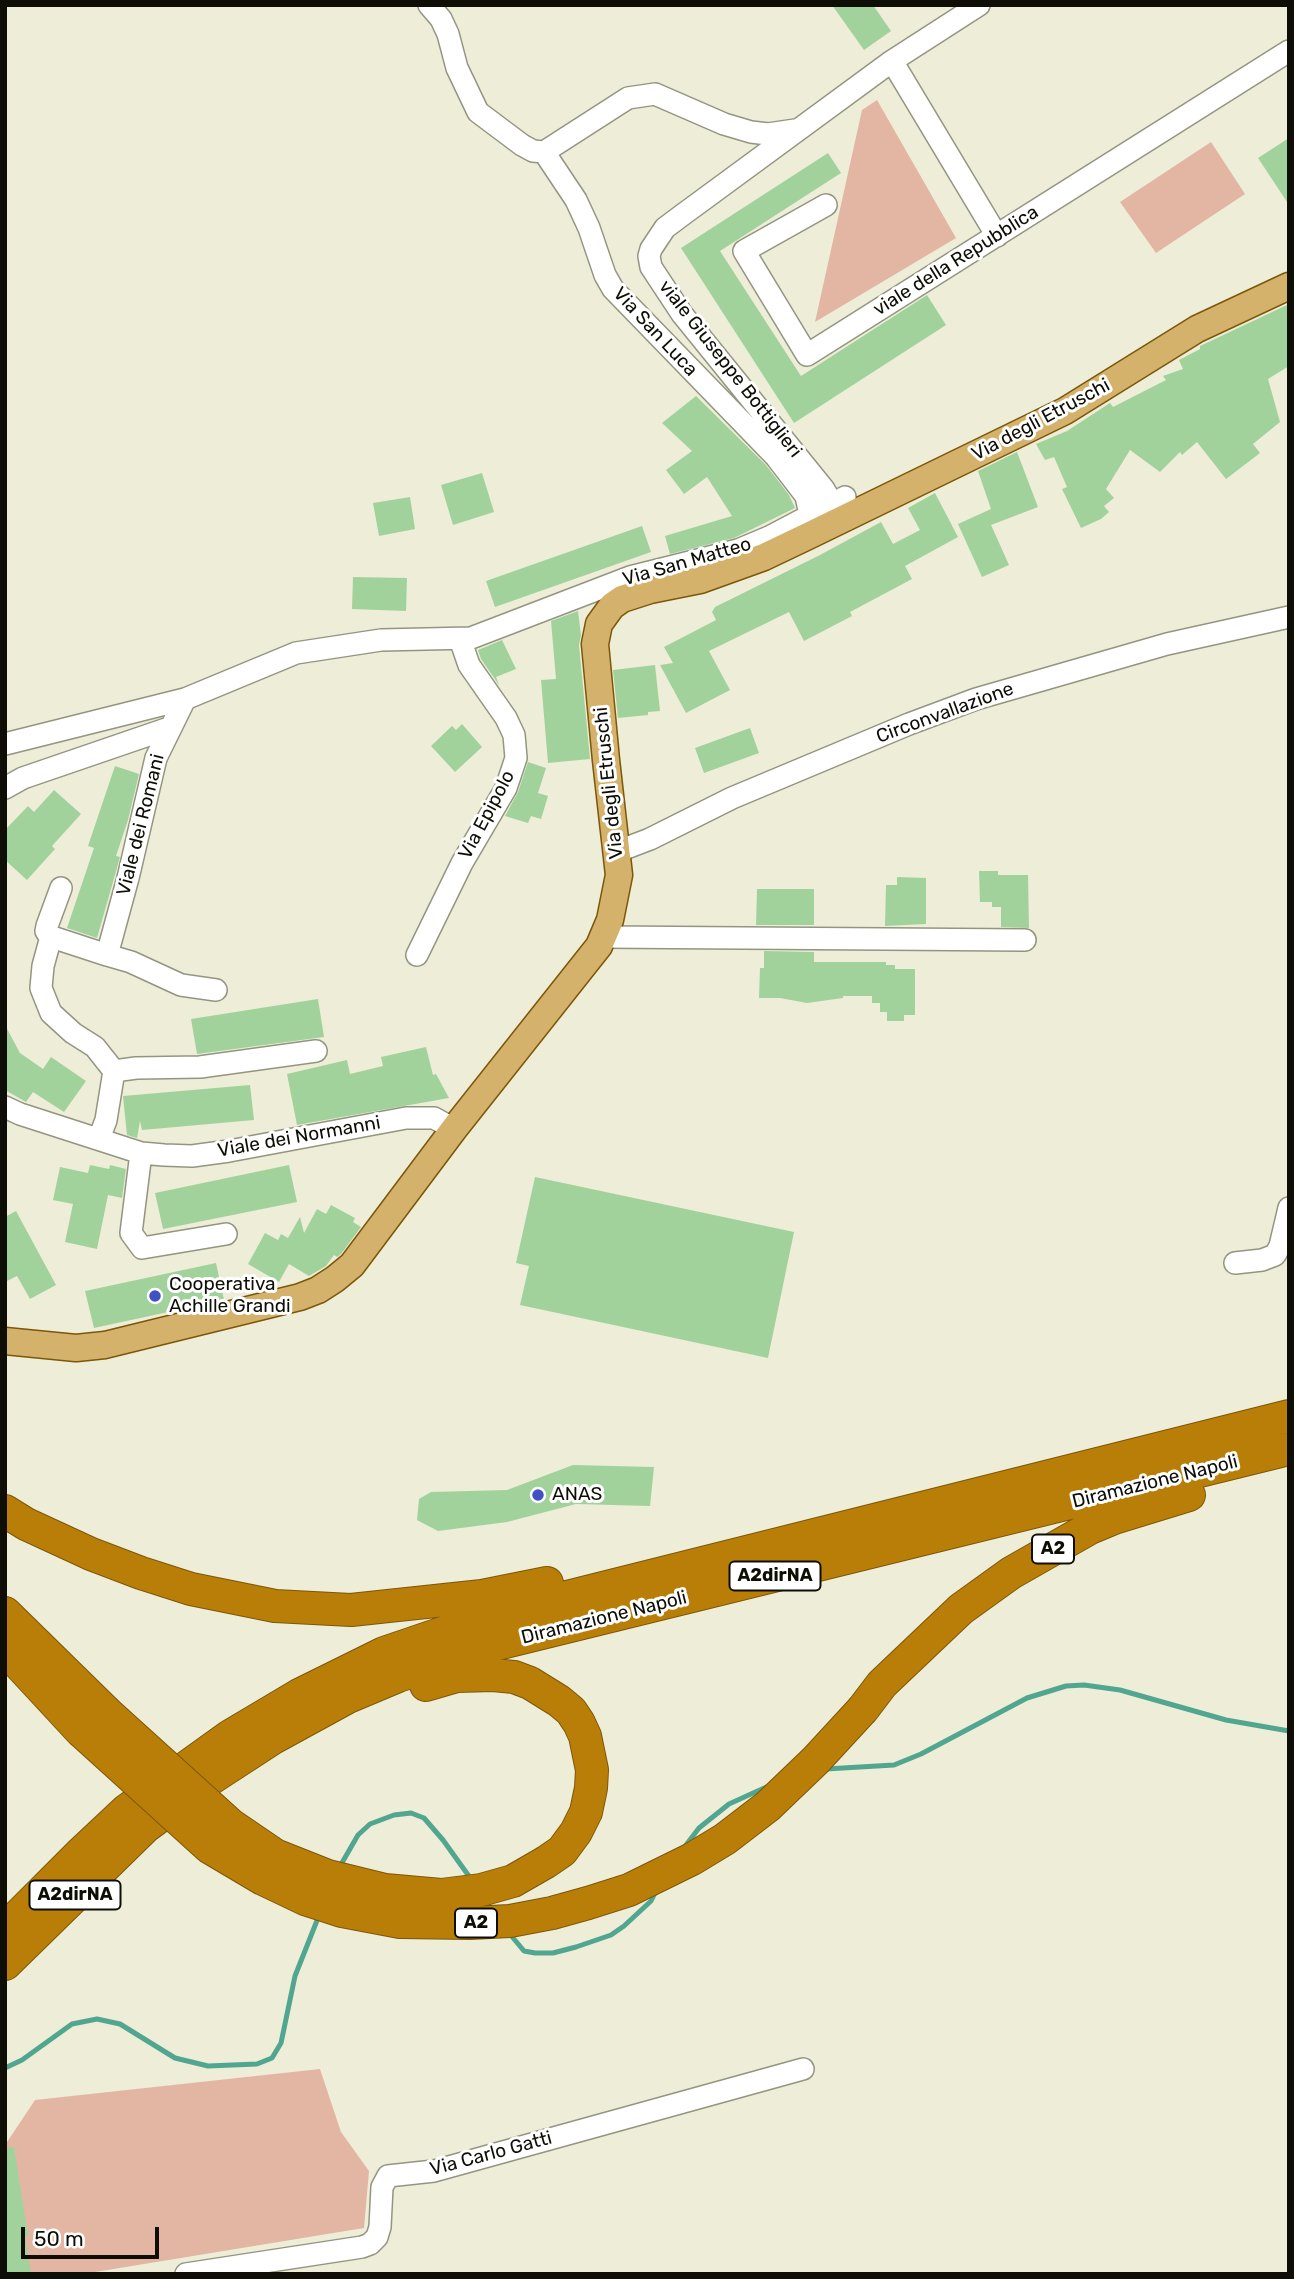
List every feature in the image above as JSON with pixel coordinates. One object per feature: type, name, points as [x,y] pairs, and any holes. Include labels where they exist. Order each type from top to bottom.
[{"type":"highway","points":[[5,1511],[26,1524],[91,1554],[191,1589],[275,1606],[351,1610],[376,1608],[482,1596],[564,1580],[1289,1401]]},
{"type":"highway","name":"Diramazione Napoli","points":[[5,1929],[127,1810],[220,1743],[299,1695],[384,1653],[472,1623],[564,1598],[1289,1416]]},
{"type":"highway","name":"Diramazione Napoli","points":[[5,1964],[145,1827],[210,1779],[273,1738],[348,1697],[398,1676],[481,1648],[1289,1449]]},
{"type":"highway","name":"A2","points":[[5,1649],[81,1731],[209,1847],[263,1879],[305,1899],[400,1922],[509,1921],[552,1913],[629,1890],[692,1859],[725,1839],[768,1806],[816,1760],[882,1684],[961,1609],[1011,1573],[1059,1545],[1114,1518],[1154,1504],[1289,1470]]},
{"type":"highway","points":[[5,1613],[105,1711],[231,1825],[275,1855],[328,1876],[385,1890],[441,1895],[481,1890],[513,1881],[562,1851],[586,1812],[591,1788],[592,1770],[586,1736],[571,1712],[530,1683],[514,1677],[457,1676],[402,1691],[273,1738]]},
{"type":"main road","name":"Via degli Etruschi","points":[[5,1341],[76,1348],[105,1345],[300,1297],[318,1290],[352,1265],[454,1129],[601,942],[617,895],[620,875],[595,644],[607,597],[622,599],[650,590],[700,580],[764,557],[1065,411],[1197,329],[1289,286]]},
{"type":"street","points":[[429,5],[441,19],[448,34],[465,89],[478,112],[522,145],[533,151],[544,152],[628,98],[655,94],[724,124],[751,132],[768,134],[797,130],[892,61],[979,5]]},
{"type":"street","name":"viale della Repubblica","points":[[826,205],[744,251],[807,355],[1289,51]]},
{"type":"street","points":[[892,61],[997,236]]},
{"type":"street","name":"viale Giuseppe Bottiglieri","points":[[797,130],[665,228],[651,248],[649,261],[682,314],[823,488],[839,500]]},
{"type":"street","name":"Via San Luca","points":[[544,152],[576,200],[613,289],[776,457],[806,496],[810,515]]},
{"type":"street","name":"Via San Matteo","points":[[5,744],[185,699],[296,653],[380,640],[471,638],[607,597],[630,577],[738,550],[769,537],[839,500]]},
{"type":"street","name":"Circonvallazione","points":[[616,852],[650,839],[732,798],[976,699],[1167,644],[1289,617]]},
{"type":"street","name":"Via Epipolo","points":[[418,955],[462,863],[506,788],[516,758],[514,735],[506,718],[469,665],[460,639]]},
{"type":"street","name":"Viale dei Romani","points":[[107,955],[156,758],[185,699]]},
{"type":"street","points":[[5,788],[23,778],[169,728]]},
{"type":"street","points":[[52,940],[46,931],[61,888]]},
{"type":"street","points":[[52,940],[63,939],[131,962],[181,985],[216,990]]},
{"type":"street","points":[[52,940],[41,979],[47,1006],[57,1020],[95,1047],[114,1070],[106,1120],[99,1139]]},
{"type":"street","points":[[601,942],[1025,940]]},
{"type":"street","points":[[601,942],[915,952]]},
{"type":"street","points":[[114,1070],[200,1067],[316,1051]]},
{"type":"street","name":"Viale dei Normanni","points":[[5,1107],[141,1153],[192,1156],[406,1118],[434,1118],[454,1129]]},
{"type":"street","points":[[141,1153],[131,1233],[142,1248],[226,1234]]},
{"type":"street","points":[[1235,1263],[1262,1260],[1275,1255],[1280,1246],[1289,1208]]},
{"type":"street","name":"Via Carlo Gatti","points":[[187,2274],[370,2244],[377,2237],[380,2227],[382,2187],[388,2176],[433,2171],[803,2069]]},
{"type":"shaded area","points":[[877,100],[956,238],[815,322],[862,110]]},
{"type":"shaded area","points":[[1211,142],[1245,194],[1156,253],[1120,202]]},
{"type":"shaded area","points":[[320,2069],[341,2132],[369,2171],[364,2228],[83,2274],[5,2274],[5,2145],[35,2100]]},
{"type":"building","points":[[832,5],[873,5],[891,31],[864,50]]},
{"type":"building","points":[[1289,138],[1289,205],[1258,158]]},
{"type":"building","points":[[828,153],[841,173],[720,251],[801,376],[927,295],[946,325],[794,423],[681,248]]},
{"type":"building","points":[[1289,304],[1289,366],[1268,379],[1280,422],[1253,444],[1260,453],[1226,479],[1197,442],[1182,455],[1180,452],[1160,472],[1130,450],[1106,489],[1114,498],[1104,506],[1109,512],[1101,519],[1081,528],[1062,489],[1067,487],[1054,457],[1045,460],[1036,444],[1067,431],[1110,403],[1113,407],[1166,380],[1163,376],[1183,369],[1179,360],[1200,349],[1200,346]]},
{"type":"building","points":[[696,396],[766,465],[789,495],[795,508],[734,538],[670,554],[665,536],[732,516],[707,477],[684,494],[666,470],[692,451],[662,423]]},
{"type":"building","points":[[1017,452],[1038,507],[991,525],[1009,565],[982,577],[958,524],[991,509],[978,471]]},
{"type":"building","points":[[482,473],[494,512],[453,525],[441,485]]},
{"type":"building","points":[[935,493],[958,537],[905,566],[912,579],[850,612],[852,616],[804,641],[789,612],[709,651],[730,690],[686,713],[660,665],[673,663],[664,647],[716,620],[712,612],[715,607],[881,522],[893,544],[920,530],[908,508]]},
{"type":"building","points":[[410,497],[415,529],[379,536],[373,503]]},
{"type":"building","points":[[642,526],[651,552],[495,607],[486,581]]},
{"type":"building","points":[[353,577],[407,578],[406,611],[352,609]]},
{"type":"building","points":[[578,611],[590,759],[548,763],[541,680],[556,679],[551,621]]},
{"type":"building","points":[[502,640],[516,669],[496,677],[499,685],[478,650]]},
{"type":"building","points":[[655,665],[660,711],[618,718],[613,670]]},
{"type":"building","points":[[462,724],[482,747],[455,772],[431,746],[452,726],[456,730]]},
{"type":"building","points":[[750,728],[759,753],[704,773],[695,748]]},
{"type":"building","points":[[528,762],[546,768],[538,793],[548,796],[541,819],[531,816],[528,823],[505,816],[518,792]]},
{"type":"building","points":[[115,766],[139,774],[116,856],[120,857],[97,938],[67,928],[94,848],[88,846]]},
{"type":"building","points":[[54,790],[81,814],[52,846],[55,849],[27,880],[5,860],[5,830],[28,806],[34,812]]},
{"type":"building","points":[[979,871],[998,871],[998,875],[1028,875],[1029,928],[1001,927],[1001,907],[992,907],[992,902],[980,902]]},
{"type":"building","points":[[897,877],[926,878],[926,924],[885,926],[886,885],[897,885]]},
{"type":"building","points":[[757,889],[814,889],[814,925],[756,925]]},
{"type":"building","points":[[764,951],[814,952],[814,962],[886,962],[886,965],[895,965],[895,969],[915,969],[915,1015],[904,1015],[904,1021],[887,1021],[887,1012],[880,1012],[880,1003],[872,1003],[872,996],[843,996],[807,1003],[780,998],[759,998],[760,968],[764,968]]},
{"type":"building","points":[[318,999],[324,1037],[197,1054],[191,1019]]},
{"type":"building","points":[[5,1025],[20,1053],[43,1069],[51,1057],[86,1081],[64,1112],[33,1092],[26,1102],[5,1090]]},
{"type":"building","points":[[426,1047],[433,1075],[436,1074],[449,1098],[297,1125],[287,1074],[347,1060],[350,1074],[383,1066],[381,1057]]},
{"type":"building","points":[[250,1085],[254,1120],[142,1130],[140,1121],[137,1138],[127,1135],[123,1096]]},
{"type":"building","points":[[90,1165],[109,1169],[110,1165],[126,1169],[122,1198],[108,1195],[97,1249],[65,1242],[73,1204],[53,1200],[60,1167],[88,1173]]},
{"type":"building","points":[[289,1165],[297,1202],[163,1229],[155,1193]]},
{"type":"building","points":[[535,1177],[794,1232],[768,1358],[520,1305],[529,1266],[516,1263]]},
{"type":"building","points":[[331,1205],[355,1218],[353,1222],[361,1227],[341,1254],[337,1257],[334,1255],[326,1266],[309,1276],[289,1264],[279,1282],[248,1264],[265,1233],[278,1240],[281,1234],[288,1238],[300,1217],[304,1233],[317,1209],[326,1214]]},
{"type":"building","points":[[16,1211],[56,1285],[30,1299],[17,1276],[5,1282],[5,1217]]},
{"type":"building","name":"Cooperativa Achille Grandi","points":[[216,1263],[224,1300],[94,1328],[85,1291]]},
{"type":"building","name":"ANAS","points":[[573,1465],[654,1467],[650,1506],[576,1504],[507,1522],[438,1531],[417,1520],[419,1499],[431,1492],[507,1490]]},
{"type":"building","points":[[14,2147],[31,2274],[5,2274],[5,2148]]},
{"type":"waterway","points":[[826,1769],[894,1765],[921,1754],[1027,1698],[1066,1686],[1084,1685],[1120,1690],[1226,1720],[1289,1731]]},
{"type":"waterway","points":[[683,1849],[699,1828],[729,1804],[773,1784]]},
{"type":"waterway","points":[[339,1868],[358,1835],[370,1824],[394,1815],[411,1813],[424,1818],[471,1879]]},
{"type":"waterway","points":[[509,1933],[524,1951],[553,1953],[576,1947],[611,1935],[624,1926],[651,1901],[657,1889]]},
{"type":"waterway","points":[[5,2068],[22,2060],[72,2024],[97,2019],[120,2024],[175,2058],[208,2066],[257,2064],[272,2058],[281,2043],[295,1976],[320,1913]]},
{"type":"place","name":"Cooperativa Achille Grandi","points":[[155,1296]]},
{"type":"place","name":"ANAS","points":[[538,1495]]}]
